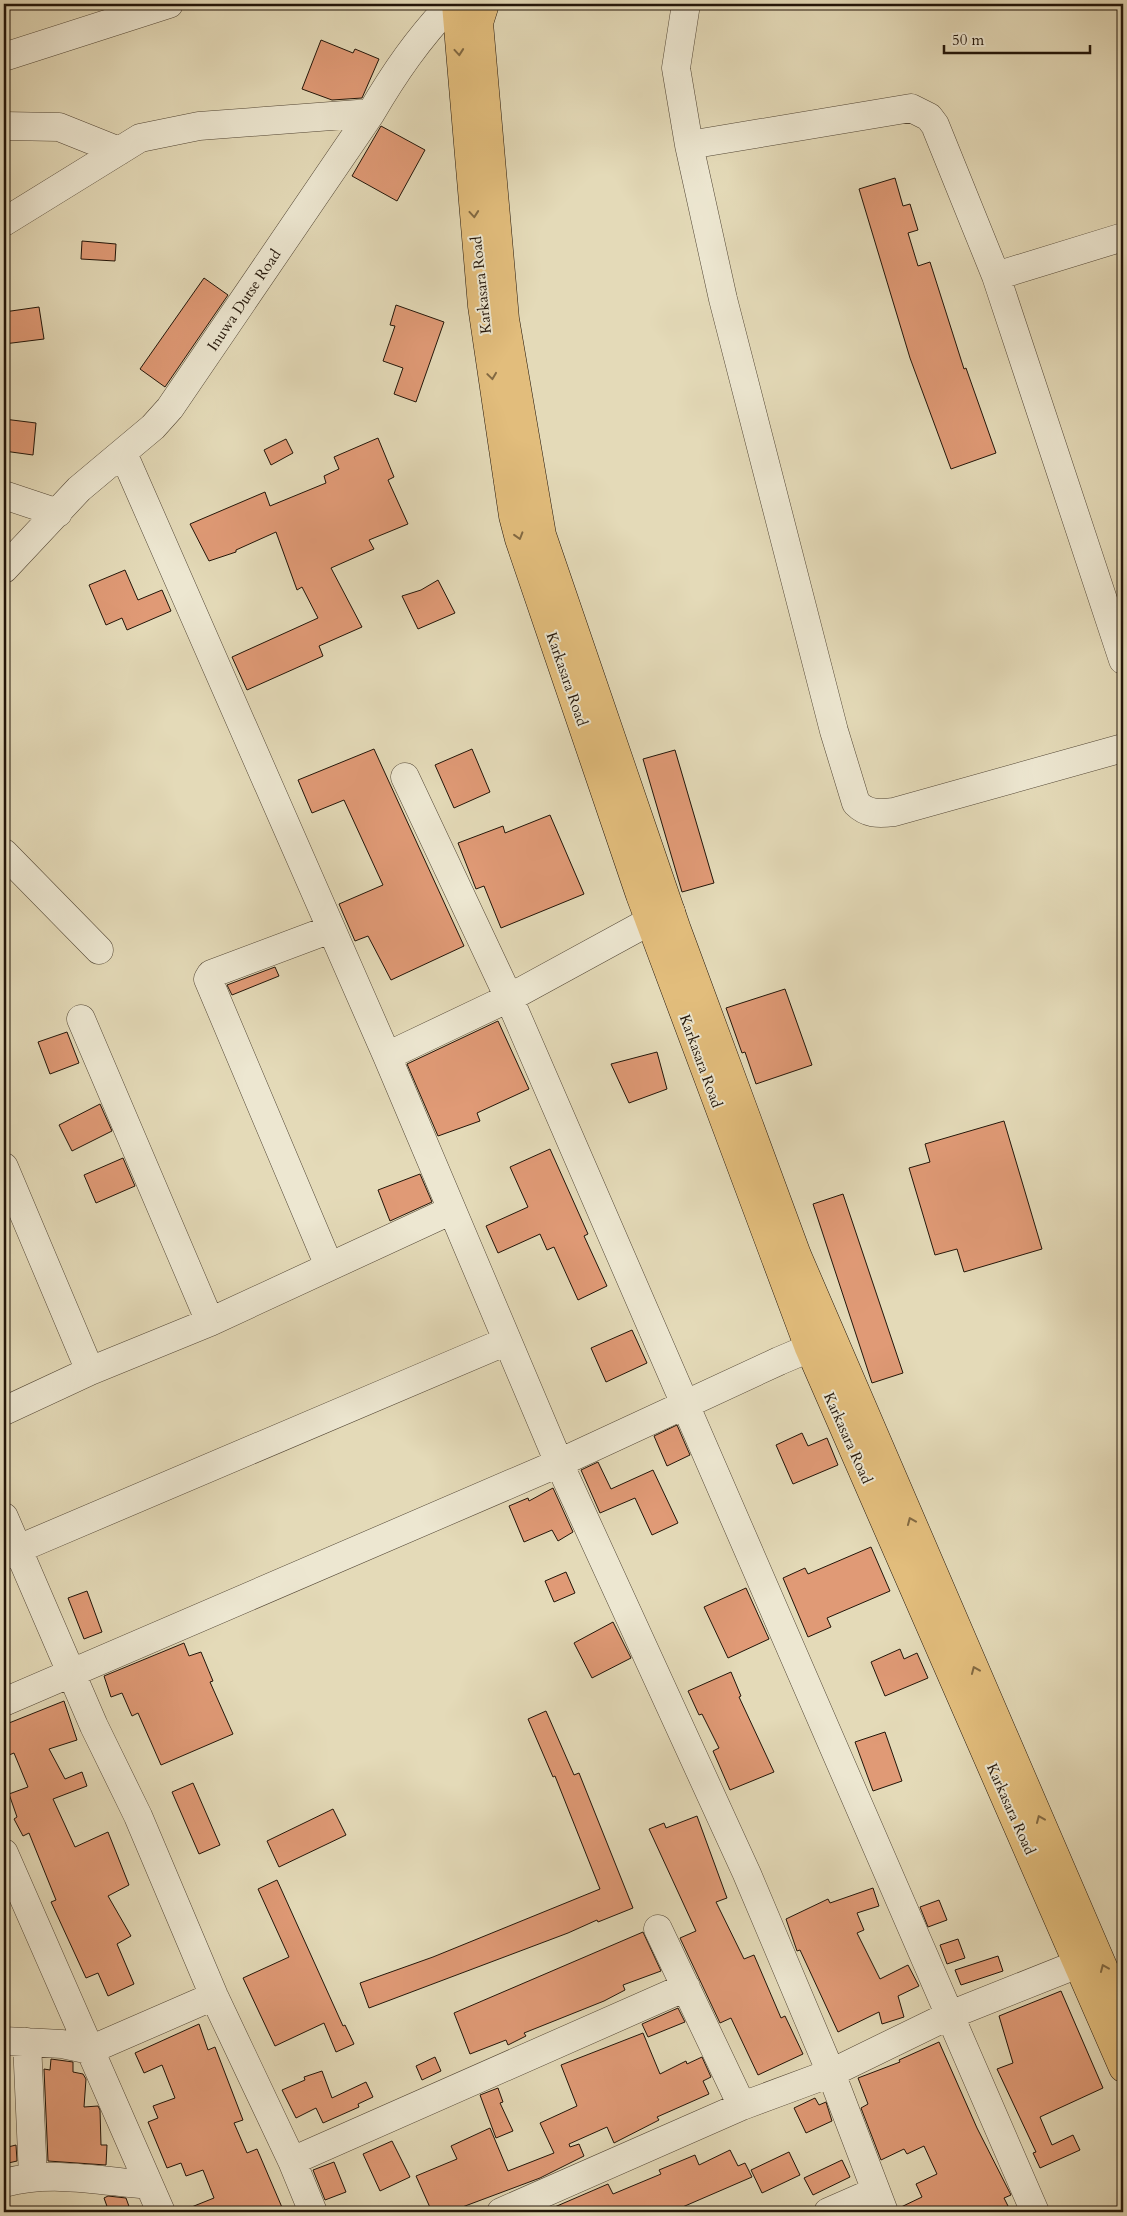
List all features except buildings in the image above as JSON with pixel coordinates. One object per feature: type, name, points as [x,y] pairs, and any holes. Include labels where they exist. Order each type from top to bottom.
[{"type":"main road","name":"Karkasara Road","points":[[456,4],[482,306],[513,516],[660,917],[798,1255],[821,1344],[1123,2068]]},
{"type":"main road","name":"Karkasara Road","points":[[485,4],[479,22],[505,319],[537,514],[660,917]]},
{"type":"main road","name":"Karkasara Road","points":[[821,1344],[1123,2013]]},
{"type":"street","points":[[4,57],[169,4]]},
{"type":"street","name":"Inuwa Dutse Road","points":[[4,569],[79,489],[153,428],[170,408],[421,36],[451,4]]},
{"type":"street","points":[[686,4],[676,68],[689,145],[726,309],[834,730],[856,803],[863,810],[873,813],[894,812],[1123,748]]},
{"type":"street","points":[[689,145],[911,108],[929,117],[935,125],[996,276],[1123,660]]},
{"type":"street","points":[[4,222],[140,138],[199,126],[370,113]]},
{"type":"street","points":[[4,126],[59,127],[119,151]]},
{"type":"street","points":[[996,276],[1123,237]]},
{"type":"street","points":[[123,452],[387,1056],[559,1463],[743,1865],[831,2073],[880,2202],[828,2212]]},
{"type":"street","points":[[4,495],[58,512]]},
{"type":"street","points":[[405,777],[509,998],[1035,2212]]},
{"type":"street","points":[[4,853],[99,950]]},
{"type":"street","points":[[387,1056],[509,998],[660,917]]},
{"type":"street","points":[[329,1266],[208,979],[211,974],[331,929]]},
{"type":"street","points":[[81,1019],[210,1322]]},
{"type":"street","points":[[4,1167],[90,1371]]},
{"type":"street","points":[[4,1411],[90,1371],[210,1322],[452,1210]]},
{"type":"street","points":[[10,1553],[507,1341]]},
{"type":"street","points":[[4,1702],[70,1671],[559,1463],[821,1344]]},
{"type":"street","points":[[4,1517],[10,1553],[70,1671],[138,1816],[214,1996],[292,2161],[313,2212]]},
{"type":"street","points":[[4,1853],[161,2212]]},
{"type":"street","points":[[658,1928],[742,2106]]},
{"type":"street","points":[[501,2212],[742,2106],[831,2073],[950,2015],[1078,1964]]},
{"type":"street","points":[[292,2161],[686,1987]]},
{"type":"street","points":[[33,2177],[15,2042],[62,2044],[90,2050],[214,1996]]},
{"type":"street","points":[[4,2183],[48,2176],[148,2185]]}]
